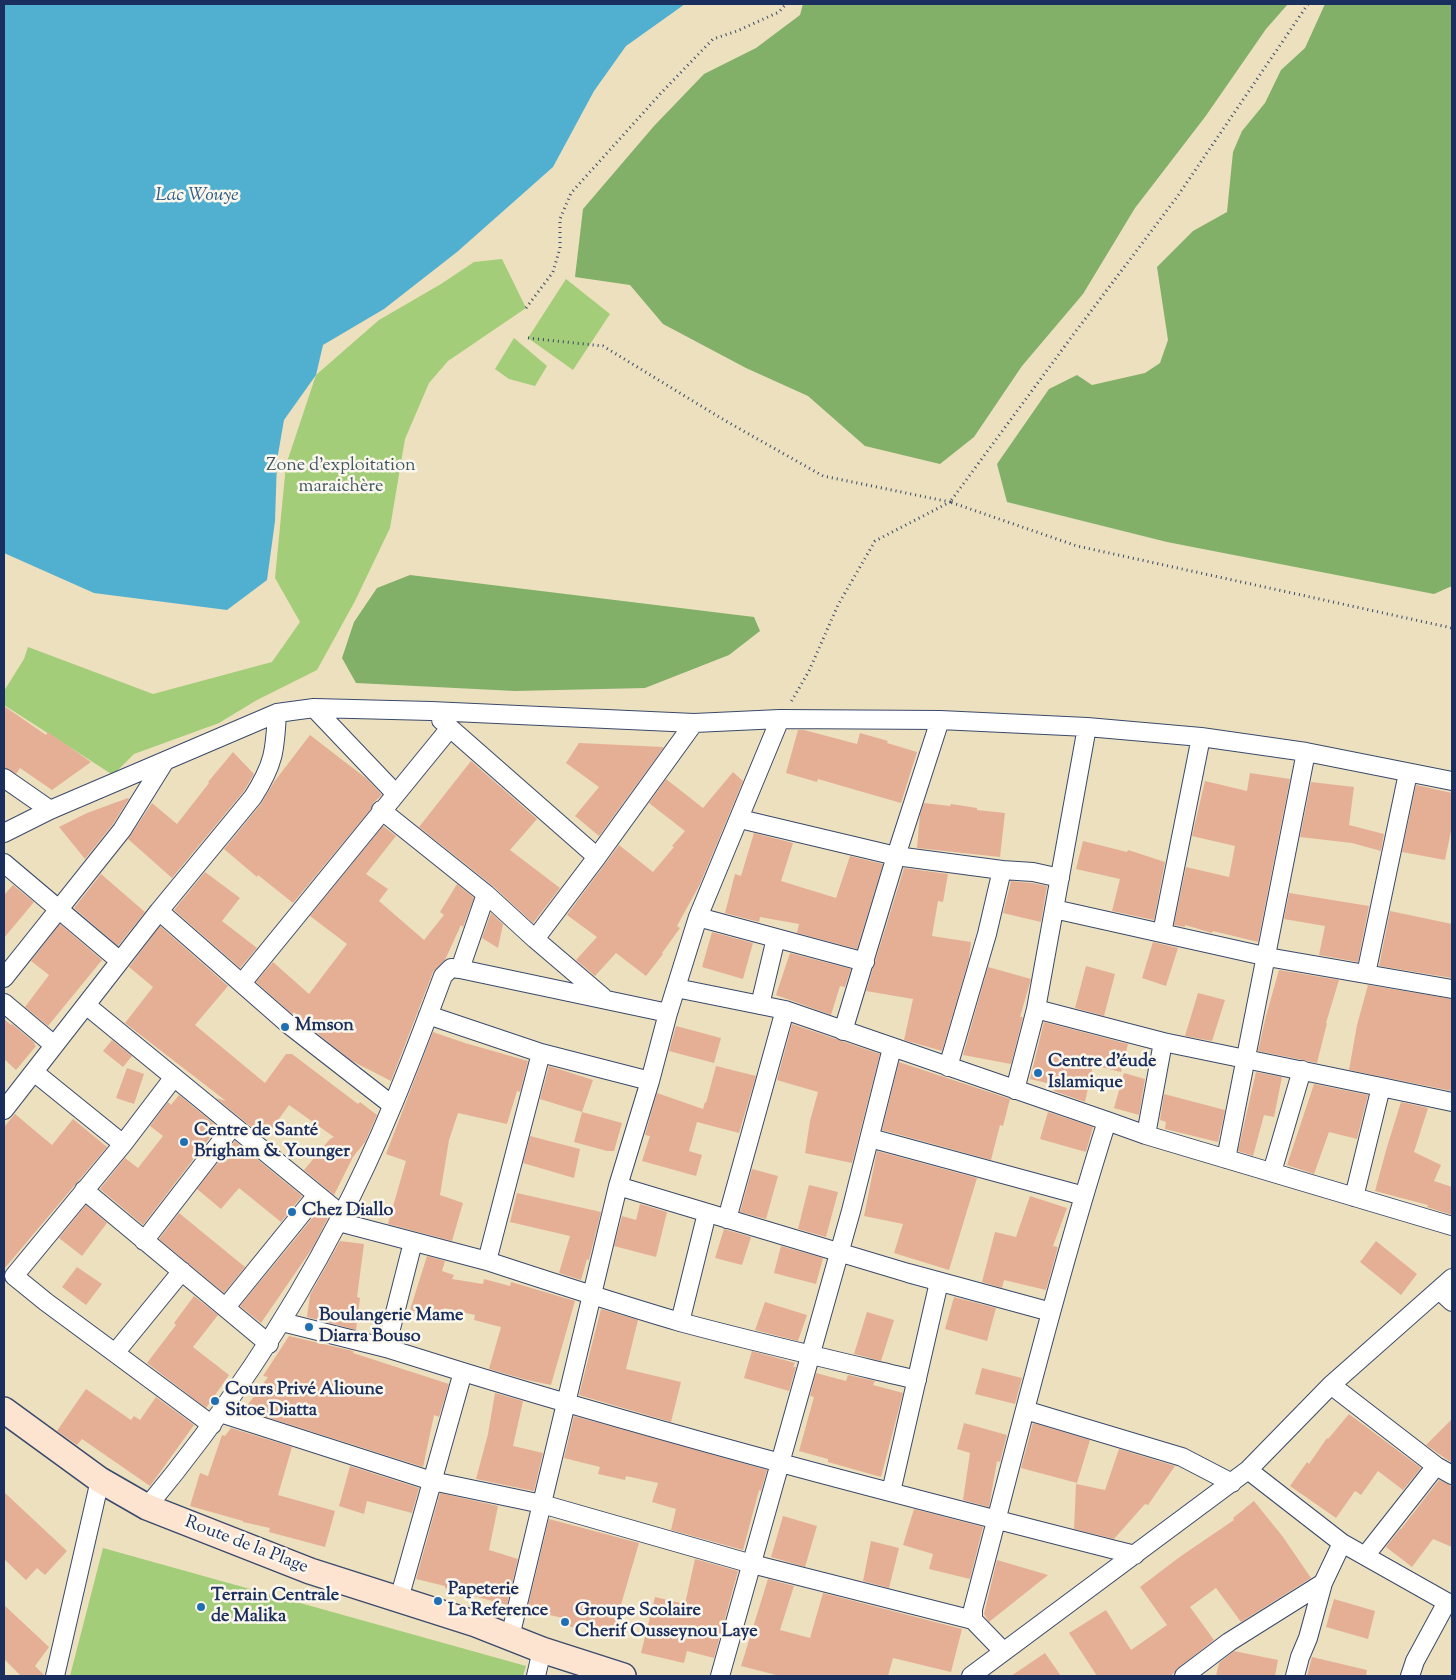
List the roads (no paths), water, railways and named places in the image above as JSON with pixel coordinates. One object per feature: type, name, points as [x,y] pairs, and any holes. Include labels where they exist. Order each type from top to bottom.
[{"type":"main road","name":"Route de la Plage","points":[[4,1410],[100,1480],[147,1507],[310,1571],[476,1624],[542,1650],[623,1676]]},
{"type":"street","points":[[314,708],[395,793]]},
{"type":"street","points":[[4,833],[50,810],[277,714],[314,708],[432,711],[694,723],[780,719],[940,720],[1087,727],[1201,737],[1306,752],[1452,781]]},
{"type":"street","points":[[432,711],[597,856]]},
{"type":"street","points":[[4,1110],[159,911],[253,797],[264,780],[274,751],[277,714]]},
{"type":"street","points":[[510,1637],[618,1186],[668,1013],[698,918],[780,719]]},
{"type":"street","points":[[844,1031],[896,856],[940,720]]},
{"type":"street","points":[[535,939],[694,723]]},
{"type":"street","points":[[1015,1090],[1036,1009],[1087,727]]},
{"type":"street","points":[[242,983],[381,810],[450,728]]},
{"type":"street","points":[[1162,933],[1201,737]]},
{"type":"street","points":[[1226,1159],[1306,752]]},
{"type":"street","points":[[4,978],[122,830],[165,761]]},
{"type":"street","points":[[1366,974],[1408,773]]},
{"type":"street","points":[[4,778],[50,810]]},
{"type":"street","points":[[381,810],[486,894],[605,999]]},
{"type":"street","points":[[740,819],[896,856],[1002,870],[1033,872],[1060,878]]},
{"type":"street","points":[[4,863],[120,961]]},
{"type":"street","points":[[948,1067],[987,934],[1002,870]]},
{"type":"street","points":[[460,969],[486,894]]},
{"type":"street","points":[[1054,909],[1266,957],[1452,989]]},
{"type":"street","points":[[159,911],[288,1024],[392,1105]]},
{"type":"street","points":[[698,918],[864,962]]},
{"type":"street","points":[[760,1005],[776,938]]},
{"type":"street","points":[[147,1507],[185,1462],[269,1344],[282,1322],[340,1218],[368,1161],[447,970],[450,968],[460,969],[668,1013]]},
{"type":"street","points":[[676,988],[785,1010],[1146,1135],[1452,1226]]},
{"type":"street","points":[[4,1003],[54,1045]]},
{"type":"street","points":[[86,1006],[317,1194],[340,1218],[413,1242],[487,1261],[592,1296],[680,1322],[916,1380]]},
{"type":"street","points":[[1036,1009],[1163,1042],[1452,1102]]},
{"type":"street","points":[[727,1219],[785,1010]]},
{"type":"street","points":[[428,1015],[541,1053],[650,1080]]},
{"type":"street","points":[[1146,1135],[1163,1042]]},
{"type":"street","points":[[720,1676],[840,1253],[892,1048]]},
{"type":"street","points":[[487,1261],[541,1053]]},
{"type":"street","points":[[1272,1172],[1302,1070]]},
{"type":"street","points":[[34,1072],[122,1144]]},
{"type":"street","points":[[174,1078],[84,1190],[9,1272],[115,1353],[216,1419],[432,1481],[542,1504],[752,1564],[973,1620],[1004,1651]]},
{"type":"street","points":[[1354,1197],[1381,1087]]},
{"type":"street","points":[[973,1620],[973,1609],[1051,1312],[1107,1121]]},
{"type":"street","points":[[144,1241],[233,1126]]},
{"type":"street","points":[[870,1138],[1084,1196]]},
{"type":"street","points":[[618,1186],[939,1282],[1051,1312]]},
{"type":"street","points":[[84,1190],[269,1344]]},
{"type":"street","points":[[226,1307],[317,1194]]},
{"type":"street","points":[[680,1322],[707,1213]]},
{"type":"street","points":[[386,1348],[413,1242]]},
{"type":"street","points":[[115,1353],[182,1271]]},
{"type":"street","points":[[971,1676],[1248,1470],[1331,1385],[1452,1278]]},
{"type":"street","points":[[891,1492],[939,1282]]},
{"type":"street","points":[[1438,1290],[1452,1302]]},
{"type":"street","points":[[282,1322],[386,1348],[566,1404],[781,1463],[1135,1555]]},
{"type":"street","points":[[399,1599],[463,1372]]},
{"type":"street","points":[[1331,1385],[1436,1466],[1452,1475]]},
{"type":"street","points":[[1025,1410],[1182,1457],[1232,1483]]},
{"type":"street","points":[[1364,1556],[1436,1466]]},
{"type":"street","points":[[1248,1470],[1342,1543],[1450,1603],[1415,1661],[1410,1676]]},
{"type":"street","points":[[55,1676],[100,1480]]},
{"type":"street","points":[[1295,1676],[1308,1638],[1323,1582],[1342,1543]]},
{"type":"street","points":[[1184,1676],[1229,1642],[1323,1582]]},
{"type":"street","points":[[536,1676],[542,1650]]},
{"type":"water","name":"Lac Wouye","points":[[4,4],[685,4],[626,46],[594,91],[553,167],[457,252],[384,309],[323,345],[316,375],[284,420],[277,460],[275,521],[267,580],[227,610],[94,593],[4,553]]},
{"type":"place","name":"Mmson","points":[[285,1027]]},
{"type":"place","name":"Centre d'éude Islamique","points":[[1038,1073]]},
{"type":"place","name":"Centre de Santé Brigham & Younger","points":[[184,1142]]},
{"type":"place","name":"Chez Diallo","points":[[292,1212]]},
{"type":"place","name":"Boulangerie Mame Diarra Bouso","points":[[309,1327]]},
{"type":"place","name":"Cours Privé Alioune Sitoe Diatta","points":[[215,1401]]},
{"type":"place","name":"Papeterie La Reference","points":[[438,1601]]},
{"type":"place","name":"Terrain Centrale de Malika","points":[[201,1607]]},
{"type":"place","name":"Groupe Scolaire Cherif Ousseynou Laye","points":[[565,1622]]},
{"type":"park label","name":"Zone d'exploitation maraichère","points":[[341,477]]}]
